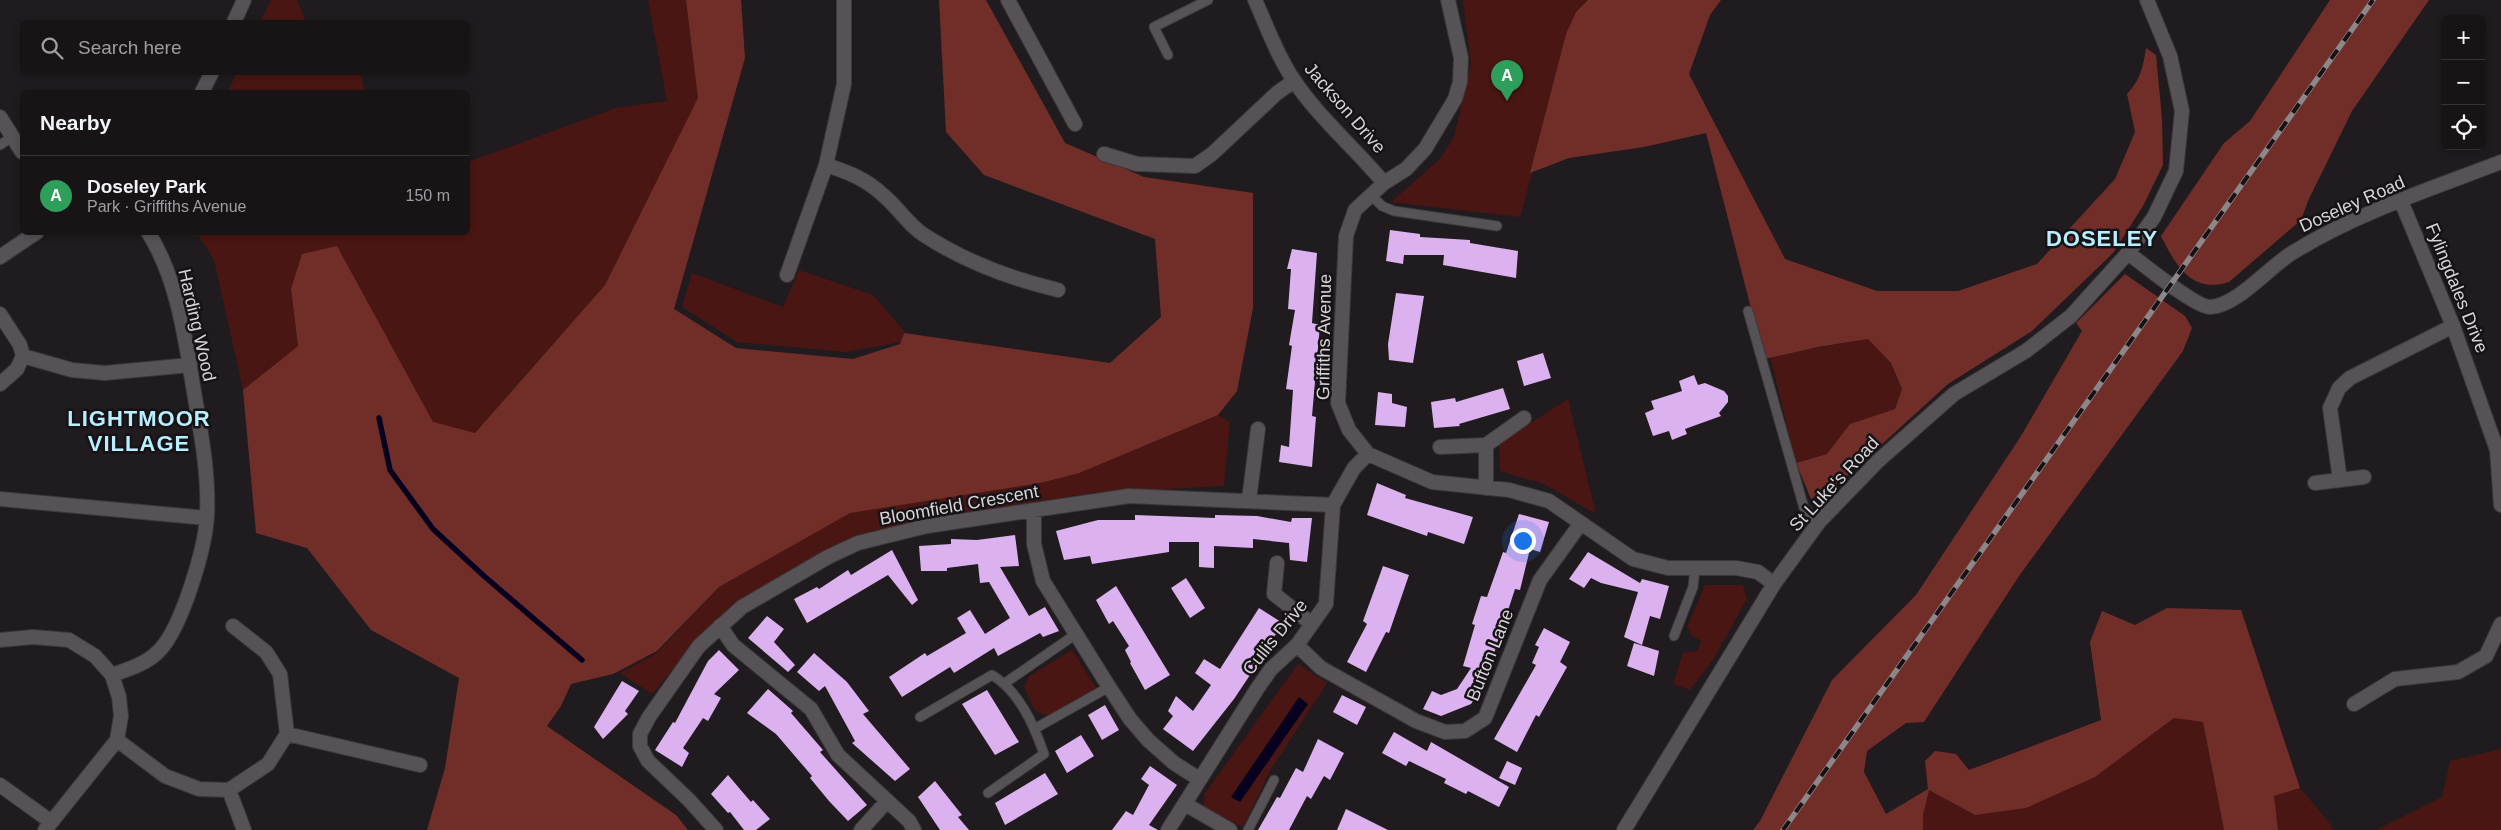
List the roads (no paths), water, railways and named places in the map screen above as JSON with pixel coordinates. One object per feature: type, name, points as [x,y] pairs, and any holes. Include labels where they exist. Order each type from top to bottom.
[{"type":"street","points":[[235,20],[244,0]]},
{"type":"street","points":[[787,275],[826,165],[844,84],[844,0]]},
{"type":"street","points":[[1008,0],[1075,124]]},
{"type":"street","name":"Jackson Drive","points":[[1255,0],[1282,61],[1294,80],[1316,108],[1384,183]]},
{"type":"street","name":"Griffiths Avenue","points":[[1448,0],[1461,58],[1460,82],[1455,99],[1425,149],[1406,169],[1370,194],[1355,210],[1346,236],[1338,403],[1349,430],[1368,454],[1432,482],[1509,490],[1549,501],[1633,559],[1668,568],[1736,568],[1758,572],[1774,584]]},
{"type":"street","name":"St Luke's Road","points":[[1624,830],[1774,584],[1819,522],[1878,461],[1954,394],[2026,351],[2070,316],[2128,253],[2154,216],[2176,171],[2182,111],[2170,56],[2147,0]]},
{"type":"street","points":[[203,90],[210,75]]},
{"type":"street","points":[[1104,154],[1137,164],[1195,166],[1212,154],[1277,93],[1294,80]]},
{"type":"street","points":[[0,117],[20,149]]},
{"type":"street","name":"Doseley Road","points":[[2128,253],[2192,300],[2208,307],[2224,304],[2287,256],[2324,232],[2501,162]]},
{"type":"street","points":[[826,165],[859,176],[884,195],[922,234],[1022,282],[1058,290]]},
{"type":"street","name":"Fylingdales Drive","points":[[2401,201],[2453,326],[2499,450],[2501,505]]},
{"type":"street","points":[[0,257],[32,235]]},
{"type":"street","name":"Harding Wood","points":[[112,675],[142,664],[159,650],[174,629],[194,580],[207,518],[207,467],[190,365],[172,283],[149,235]]},
{"type":"street","points":[[0,314],[20,345],[23,356],[17,369],[0,384]]},
{"type":"street","points":[[2340,480],[2330,408],[2339,388],[2350,378],[2453,326]]},
{"type":"street","points":[[23,356],[72,370],[105,373],[190,365]]},
{"type":"street","points":[[1440,447],[1486,444],[1524,418]]},
{"type":"street","points":[[1249,500],[1258,429]]},
{"type":"street","points":[[1486,444],[1486,488]]},
{"type":"street","name":"Cullis Drive","points":[[1168,830],[1257,688],[1271,670],[1298,645],[1326,604],[1333,505],[1354,468],[1368,454]]},
{"type":"street","points":[[2315,482],[2364,477]]},
{"type":"street","name":"Bloomfield Crescent","points":[[716,830],[689,800],[648,761],[640,746],[640,734],[649,717],[685,664],[699,646],[720,626],[742,606],[828,557],[858,543],[927,526],[1129,496],[1333,505]]},
{"type":"street","points":[[0,499],[207,518]]},
{"type":"street","points":[[1034,511],[1034,544],[1044,581],[1076,634],[1109,686],[1148,740],[1174,763],[1199,779]]},
{"type":"street","name":"Bufton Lane","points":[[1298,645],[1321,668],[1416,721],[1445,732],[1465,731],[1485,718],[1540,580],[1581,523]]},
{"type":"street","points":[[1277,563],[1274,594],[1312,624]]},
{"type":"street","points":[[2354,704],[2395,679],[2458,672],[2486,656],[2501,624]]},
{"type":"street","points":[[118,740],[165,776],[199,789],[229,790],[268,764],[286,734],[280,674],[266,652],[233,626]]},
{"type":"street","points":[[720,626],[733,645],[812,709],[838,755],[909,821],[914,830]]},
{"type":"street","points":[[0,640],[33,637],[69,640],[95,656],[112,675],[119,697],[121,716],[118,740],[48,826],[0,785]]},
{"type":"street","points":[[286,734],[420,765]]},
{"type":"street","points":[[229,790],[244,830]]},
{"type":"street","points":[[861,830],[887,801]]},
{"type":"street","points":[[1185,804],[1230,830]]},
{"type":"lane","points":[[1168,56],[1154,27],[1208,0]]},
{"type":"lane","points":[[0,145],[12,137]]},
{"type":"lane","points":[[1370,194],[1382,206],[1394,211],[1497,226]]},
{"type":"lane","points":[[1748,311],[1804,508],[1819,522]]},
{"type":"lane","points":[[1674,636],[1693,587],[1695,569]]},
{"type":"lane","points":[[1005,683],[1076,634]]},
{"type":"lane","points":[[920,718],[992,675],[1005,683],[1036,728],[1044,754],[988,793]]},
{"type":"lane","points":[[1036,728],[1109,686]]},
{"type":"lane","points":[[1248,830],[1274,780]]},
{"type":"waterway","points":[[379,418],[390,470],[433,529],[484,576],[582,660]]},
{"type":"railway","points":[[1783,830],[2373,0]]},
{"type":"place","name":"Doseley Park","points":[[1507,101]]},
{"type":"district","name":"DOSELEY","points":[[2102,238]]},
{"type":"district","name":"LIGHTMOOR VILLAGE","points":[[139,430]]}]
